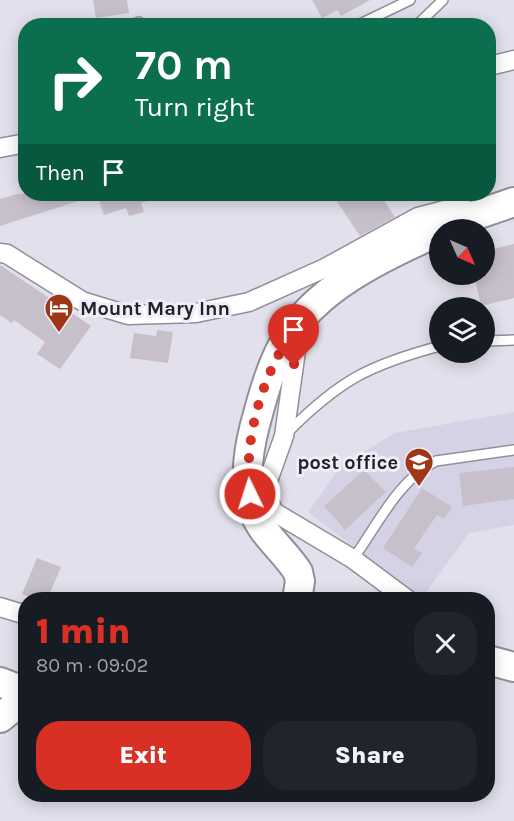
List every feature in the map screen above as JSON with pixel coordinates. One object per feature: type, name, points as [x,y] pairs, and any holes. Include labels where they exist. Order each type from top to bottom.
[{"type":"main road","points":[[465,219],[514,202]]},
{"type":"main road","points":[[298,592],[300,580],[298,572],[261,525],[253,510],[248,475],[248,455],[262,398],[280,352],[296,326],[328,294],[405,247],[429,236]]},
{"type":"main road","points":[[495,660],[514,667]]},
{"type":"main road","points":[[0,682],[18,689]]},
{"type":"main road","points":[[0,718],[18,703]]},
{"type":"street","points":[[496,64],[514,60]]},
{"type":"street","points":[[0,148],[18,145]]},
{"type":"street","points":[[0,253],[7,254],[82,301],[128,315],[196,314],[249,302],[325,268],[418,218],[460,206],[476,214]]},
{"type":"street","points":[[296,326],[296,351],[284,436],[264,492],[274,512],[353,559],[397,592]]},
{"type":"street","points":[[0,607],[18,613]]},
{"type":"street","points":[[495,657],[514,654]]},
{"type":"lane","points":[[373,18],[410,0]]},
{"type":"lane","points":[[425,18],[443,0]]},
{"type":"lane","points":[[495,341],[514,340]]},
{"type":"lane","points":[[284,436],[320,400],[361,372],[398,357],[429,349]]},
{"type":"lane","points":[[353,559],[403,488],[424,467],[436,461],[514,450]]},
{"type":"shaded area","name":"post office","points":[[514,412],[514,525],[469,533],[426,592],[414,592],[308,512],[342,465],[395,433]]},
{"type":"building","points":[[93,0],[127,0],[129,13],[96,18]]},
{"type":"building","points":[[312,0],[370,0],[341,16],[338,10],[322,18]]},
{"type":"building","points":[[18,194],[18,201],[78,201],[0,226],[0,199]]},
{"type":"building","points":[[99,201],[148,201],[141,203],[144,212],[129,216],[126,208],[104,215]]},
{"type":"building","points":[[337,201],[385,201],[395,217],[360,236]]},
{"type":"building","points":[[514,244],[514,298],[495,303],[495,297],[479,297],[476,285],[495,285],[495,248]]},
{"type":"building","name":"Mount Mary Inn","points":[[0,265],[91,326],[60,369],[37,354],[45,342],[14,320],[12,323],[0,315]]},
{"type":"building","points":[[157,330],[173,332],[168,363],[130,358],[134,333],[156,336]]},
{"type":"building","points":[[514,467],[514,499],[463,506],[459,473]]},
{"type":"building","points":[[364,470],[386,492],[345,530],[324,506]]},
{"type":"building","points":[[422,488],[452,507],[444,519],[437,515],[414,548],[422,553],[412,567],[383,548]]},
{"type":"building","points":[[37,558],[61,567],[50,592],[23,592]]},
{"type":"place","name":"Mount Mary Inn","points":[[59,334]]},
{"type":"place","name":"post office","points":[[419,488]]},
{"type":"route","points":[[250,494],[248,455],[252,433],[276,360],[296,326],[294,366]]}]
